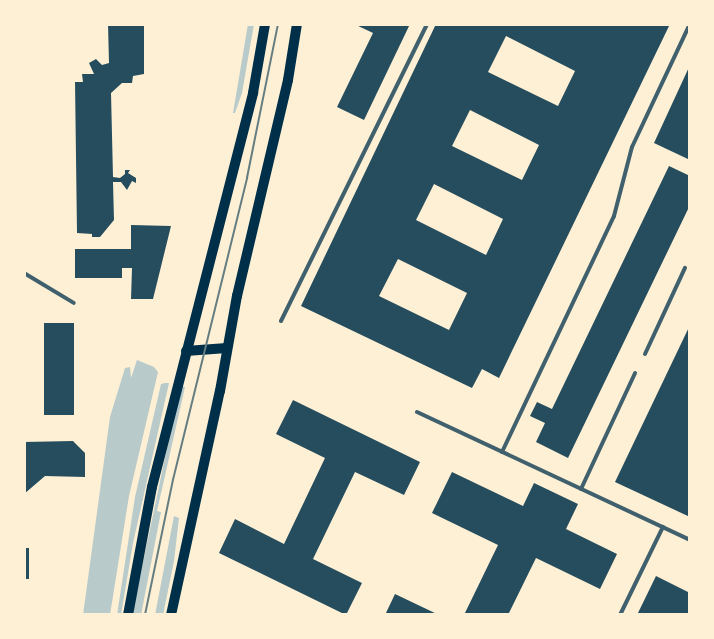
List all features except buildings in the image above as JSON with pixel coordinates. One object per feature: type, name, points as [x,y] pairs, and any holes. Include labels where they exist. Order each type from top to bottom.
[{"type":"main road","points":[[128,615],[153,487],[253,93],[265,24]]},
{"type":"main road","points":[[171,615],[237,296],[286,91],[297,24]]},
{"type":"main road","points":[[186,351],[227,348]]},
{"type":"lane","points":[[281,321],[428,24]]},
{"type":"lane","points":[[502,452],[614,216],[632,147],[690,24]]},
{"type":"lane","points":[[645,354],[685,268]]},
{"type":"lane","points":[[24,273],[74,303]]},
{"type":"lane","points":[[581,489],[635,373]]},
{"type":"lane","points":[[417,412],[690,540]]},
{"type":"lane","points":[[620,615],[663,527]]},
{"type":"shaded area","points":[[248,24],[254,24],[242,93],[235,113],[233,113]]},
{"type":"shaded area","points":[[137,360],[154,367],[158,372],[129,496],[110,615],[83,615],[110,417],[125,368],[130,367],[131,378]]},
{"type":"shaded area","points":[[169,383],[133,543],[121,615],[117,615],[135,497],[161,384]]},
{"type":"shaded area","points":[[180,386],[185,387],[157,511],[161,512],[141,615],[132,615]]},
{"type":"shaded area","points":[[174,516],[179,518],[174,561],[163,615],[155,615]]},
{"type":"tram line","points":[[145,615],[173,480],[247,178],[278,24]]}]
